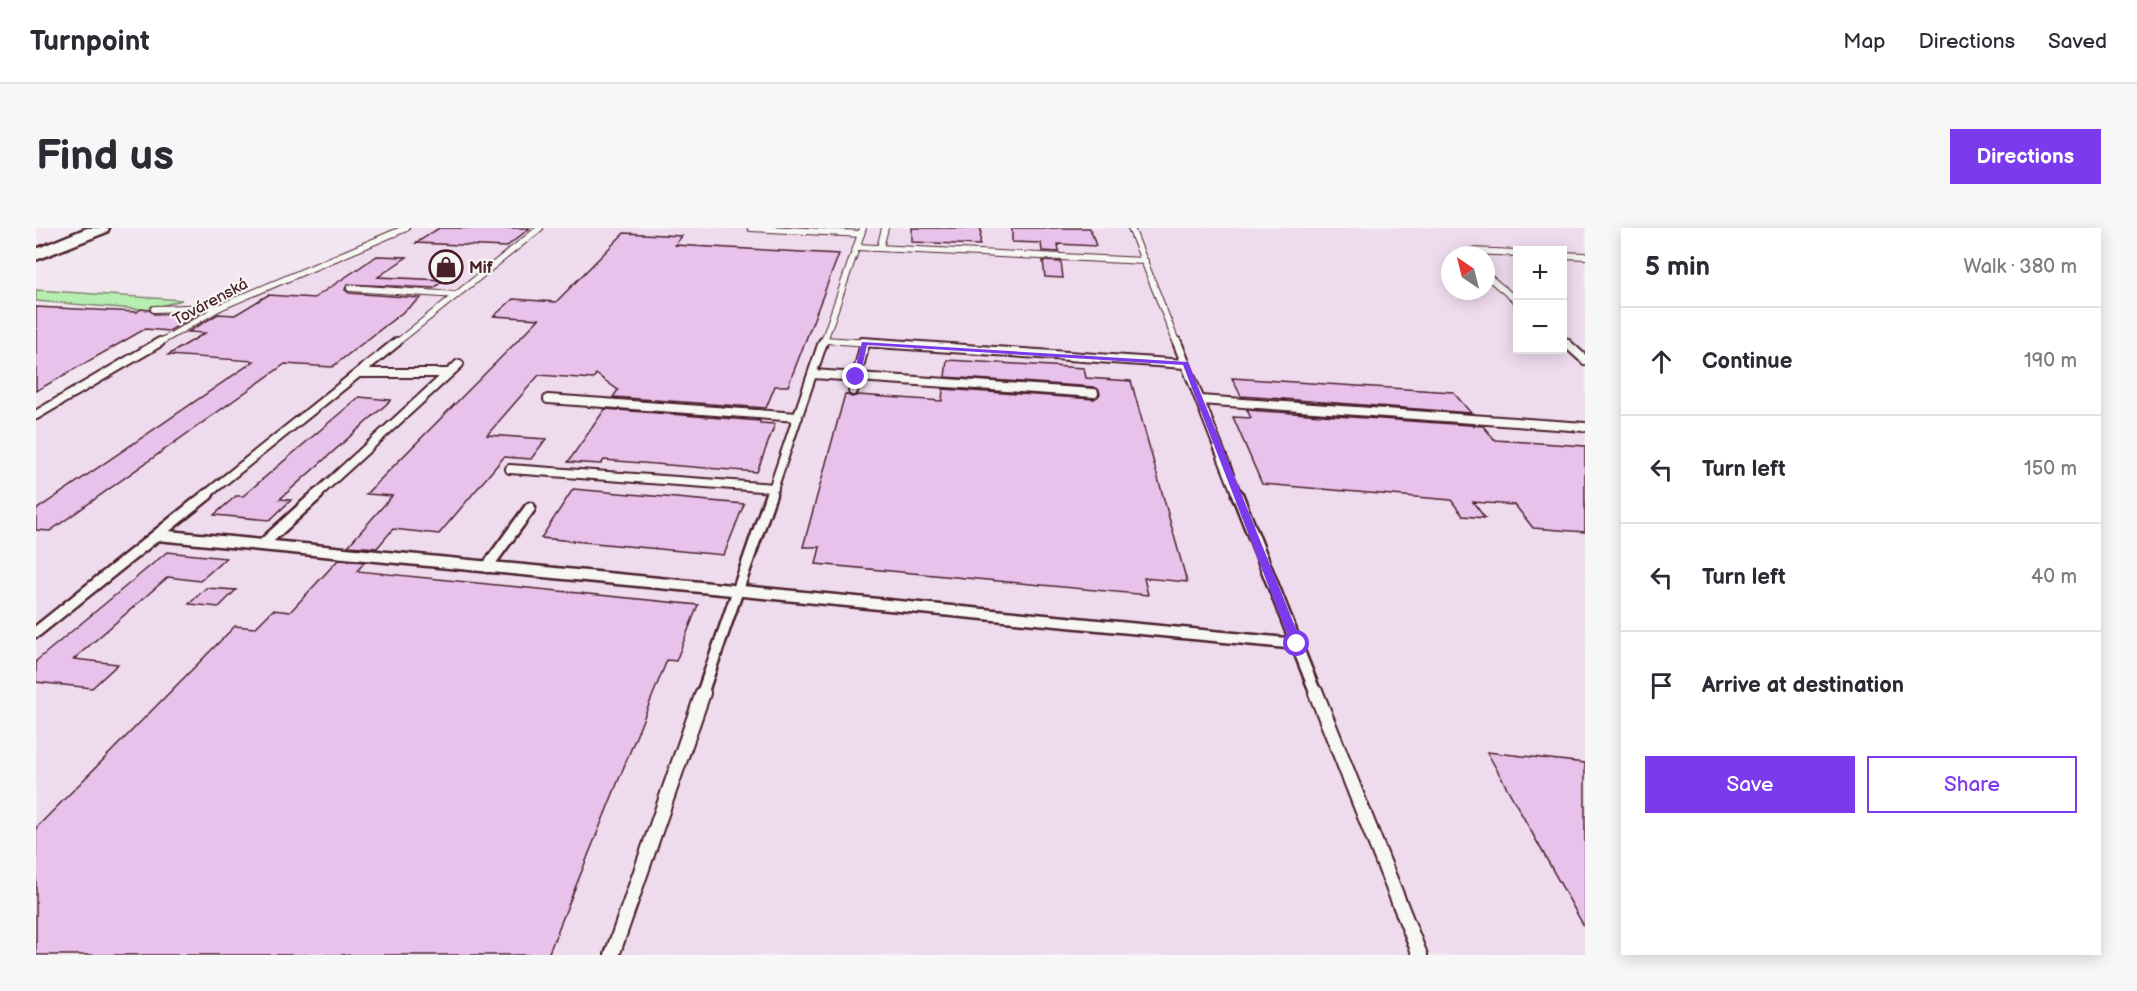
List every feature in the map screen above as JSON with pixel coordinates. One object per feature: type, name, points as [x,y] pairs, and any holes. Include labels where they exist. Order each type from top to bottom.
[{"type":"main road","points":[[36,255],[101,228]]},
{"type":"lane","name":"Továrenská","points":[[36,415],[220,307],[406,228]]},
{"type":"lane","points":[[36,632],[540,228]]},
{"type":"lane","points":[[612,955],[862,231],[751,228]]},
{"type":"lane","points":[[880,248],[885,228]]},
{"type":"lane","points":[[1131,228],[1420,955]]},
{"type":"lane","points":[[857,247],[1145,261]]},
{"type":"lane","points":[[1495,252],[1513,253]]},
{"type":"lane","points":[[1567,255],[1585,256]]},
{"type":"lane","points":[[1495,283],[1516,300]]},
{"type":"lane","points":[[350,288],[457,295]]},
{"type":"lane","points":[[154,309],[220,307]]},
{"type":"lane","points":[[825,340],[1185,363]]},
{"type":"lane","points":[[853,391],[865,343]]},
{"type":"lane","points":[[1567,344],[1585,360]]},
{"type":"lane","points":[[262,545],[459,364]]},
{"type":"lane","points":[[359,373],[448,373]]},
{"type":"lane","points":[[813,374],[1094,393]]},
{"type":"lane","points":[[548,399],[798,417]]},
{"type":"lane","points":[[1200,400],[1585,427]]},
{"type":"lane","points":[[510,470],[774,488]]},
{"type":"lane","points":[[486,567],[530,508]]},
{"type":"lane","points":[[157,535],[1297,644]]},
{"type":"shaded area","points":[[394,228],[1585,228],[1585,955],[36,955],[36,413],[249,289]]},
{"type":"green space","points":[[36,290],[182,300],[147,310],[36,301]]},
{"type":"building","points":[[439,228],[530,228],[506,247],[416,243]]},
{"type":"building","points":[[912,228],[981,228],[980,245],[912,242]]},
{"type":"building","points":[[1012,228],[1090,228],[1096,246],[1058,244],[1059,252],[1042,251],[1041,243],[1012,242]]},
{"type":"building","points":[[624,233],[682,236],[675,245],[839,254],[788,386],[775,386],[766,408],[613,397],[618,390],[596,374],[593,379],[539,375],[487,435],[546,439],[531,459],[504,457],[439,534],[393,529],[377,548],[348,546],[392,496],[366,494],[539,319],[494,316],[513,299],[556,302]]},
{"type":"building","points":[[377,256],[407,257],[378,277],[444,280],[434,288],[347,284],[345,290],[349,293],[421,298],[332,367],[285,364],[50,531],[36,530],[36,510],[254,361],[168,355],[205,333],[188,332],[218,314],[235,315],[268,295],[314,298]]},
{"type":"building","points":[[1043,261],[1061,262],[1063,278],[1045,277]]},
{"type":"building","points":[[36,307],[137,312],[141,309],[149,310],[154,314],[200,313],[169,331],[145,329],[36,391]]},
{"type":"building","points":[[947,360],[1084,368],[1086,378],[1131,381],[1187,582],[1144,578],[1148,595],[816,564],[820,547],[803,547],[845,394],[852,397],[858,395],[942,401],[943,389],[1094,399],[1100,394],[1099,390],[1094,387],[945,377]]},
{"type":"building","points":[[1232,378],[1453,392],[1471,413],[1241,396]]},
{"type":"building","points":[[359,397],[391,400],[280,499],[291,500],[270,520],[214,515],[236,496],[243,496]]},
{"type":"building","points":[[605,409],[775,424],[757,472],[604,460],[601,464],[568,462]]},
{"type":"building","points":[[1247,410],[1483,426],[1495,440],[1585,446],[1585,532],[1533,528],[1515,505],[1473,502],[1485,518],[1463,516],[1451,500],[1262,484],[1233,417],[1251,418]]},
{"type":"building","points":[[573,489],[744,504],[724,555],[541,538]]},
{"type":"building","points":[[167,552],[226,558],[200,581],[168,577],[74,659],[118,664],[92,688],[36,682],[36,661]]},
{"type":"building","points":[[338,560],[365,562],[357,571],[698,605],[676,661],[667,660],[548,955],[36,955],[36,828],[235,626],[255,628],[273,610],[290,612]]},
{"type":"building","points":[[206,588],[236,590],[219,607],[189,604]]},
{"type":"building","points":[[1487,752],[1585,763],[1585,928],[1497,770]]},
{"type":"place","name":"Mif","points":[[446,267]]},
{"type":"route","points":[[856,377],[865,343],[1185,363],[1297,644]]}]
